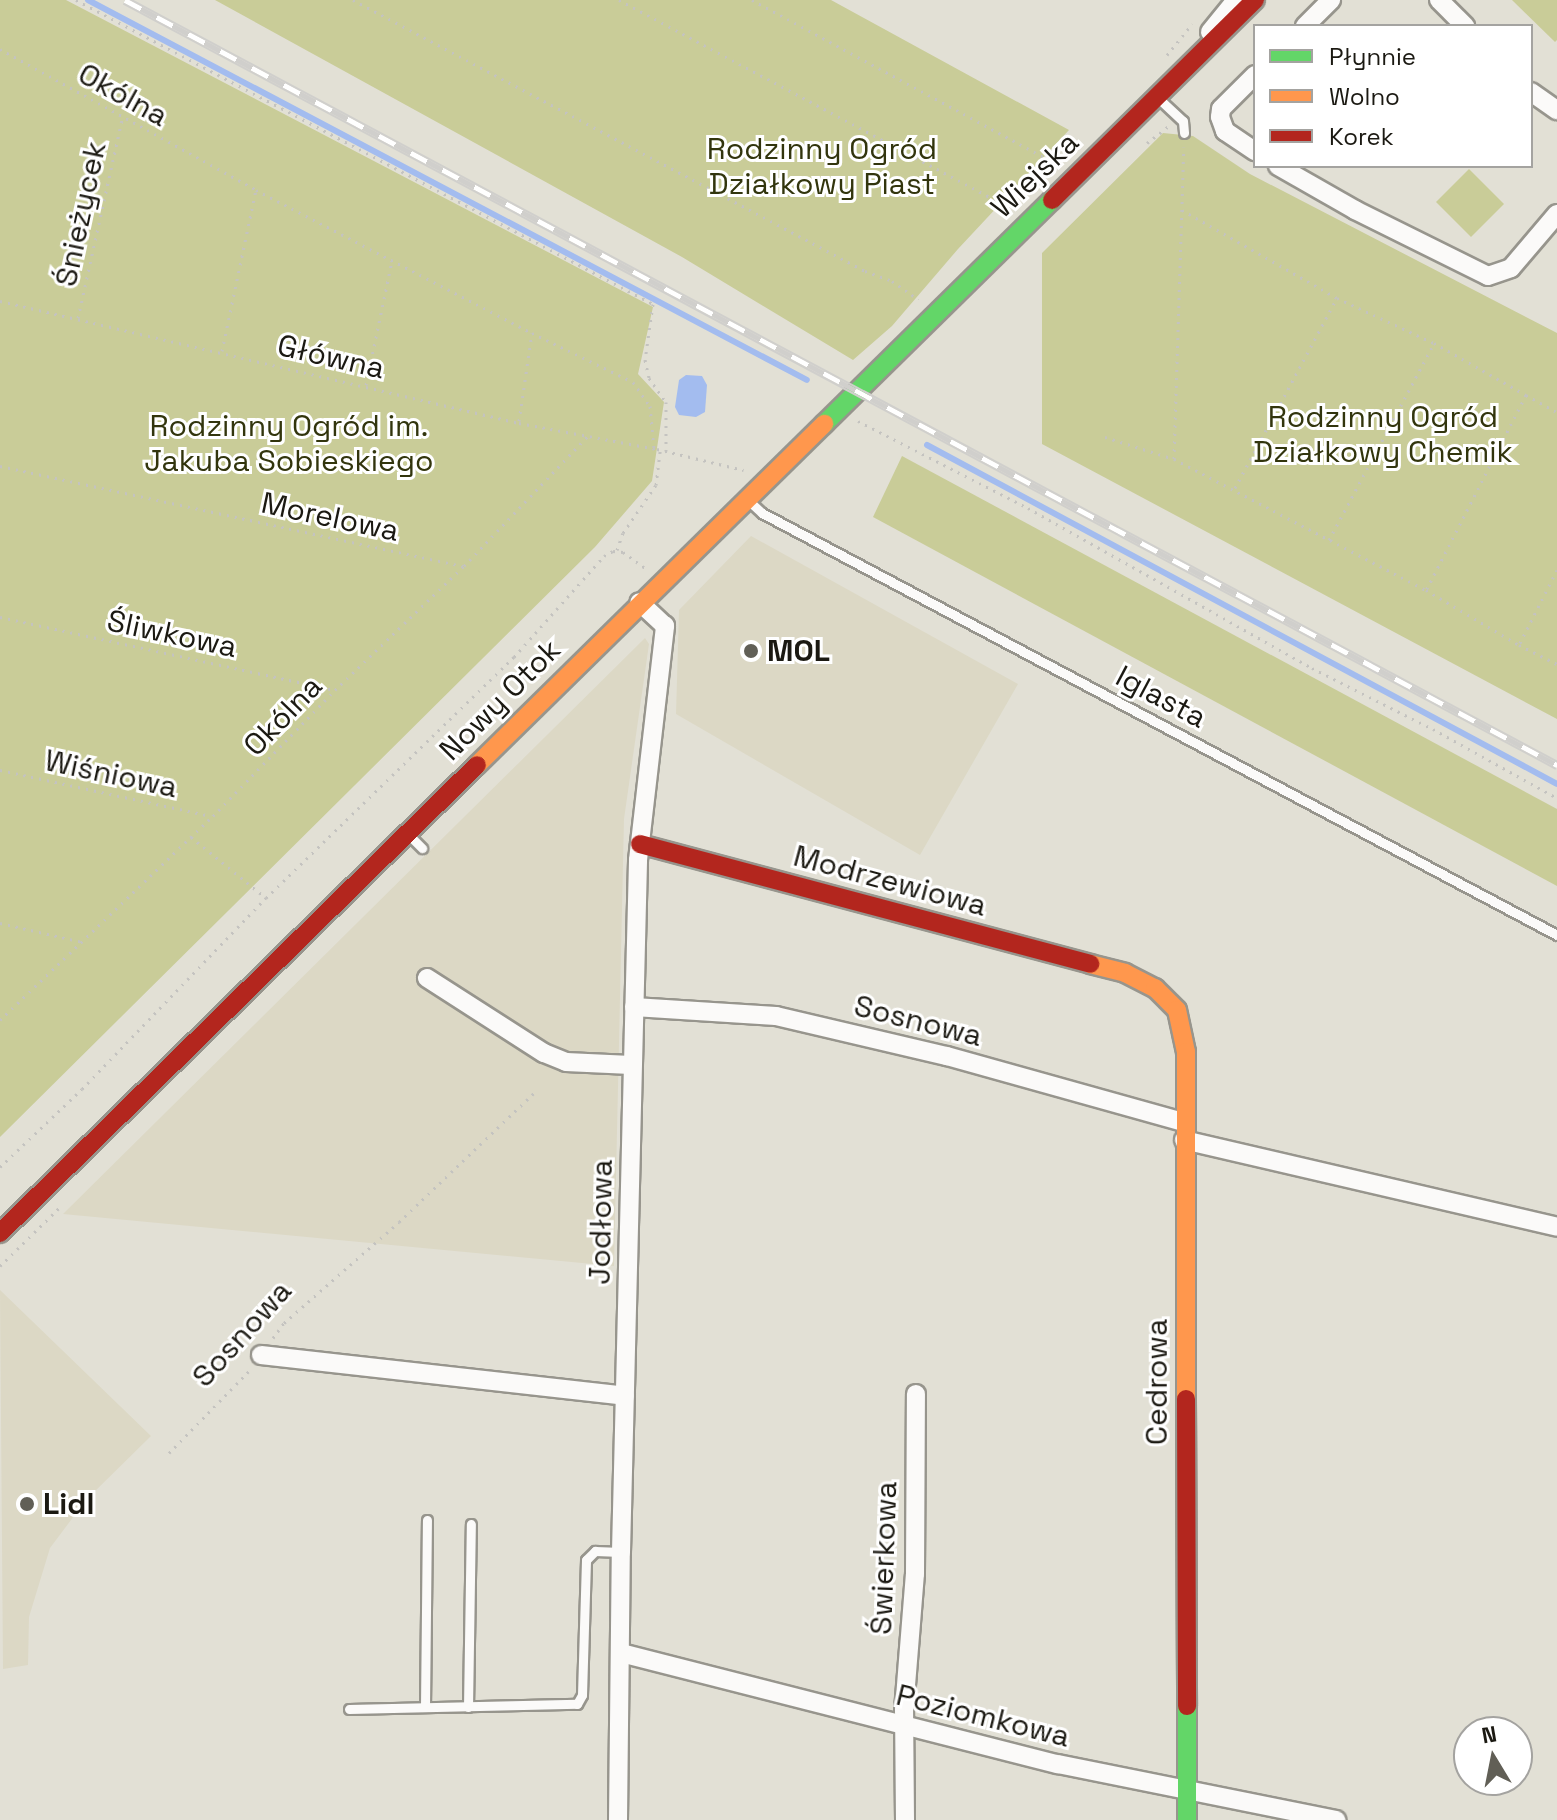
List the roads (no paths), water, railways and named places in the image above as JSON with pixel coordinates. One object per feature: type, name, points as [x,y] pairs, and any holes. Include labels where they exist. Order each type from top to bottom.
[{"type":"main road","name":"Wiejska","points":[[855,390],[1255,0]]},
{"type":"main road","name":"Nowy Otok","points":[[0,1233],[855,390]]},
{"type":"main road","name":"Modrzewiowa","points":[[640,844],[1125,973]]},
{"type":"main road","name":"Cedrowa","points":[[1125,973],[1155,988],[1177,1010],[1186,1052],[1187,1820]]},
{"type":"main road","name":"Nowy Otok","points":[[0,1212],[106,1110],[185,1050]]},
{"type":"street","points":[[1188,65],[1236,0]]},
{"type":"street","points":[[1307,24],[1331,0]]},
{"type":"street","points":[[1444,2],[1463,24]]},
{"type":"street","points":[[1253,77],[1221,109],[1225,131],[1253,150]]},
{"type":"street","points":[[1533,93],[1557,110]]},
{"type":"street","points":[[1282,168],[1355,210],[1488,276],[1511,268],[1557,214]]},
{"type":"street","name":"Jodłowa","points":[[618,1820],[631,1065],[640,844],[665,626],[639,602]]},
{"type":"street","points":[[427,978],[544,1053],[566,1062],[631,1065]]},
{"type":"street","name":"Sosnowa","points":[[634,1007],[776,1016],[947,1056],[1184,1131],[1557,1227]]},
{"type":"street","points":[[261,1355],[625,1396]]},
{"type":"street","name":"Świerkowa","points":[[905,1820],[906,1726],[915,1574],[916,1394]]},
{"type":"street","name":"Poziomkowa","points":[[621,1653],[1058,1764],[1336,1820]]},
{"type":"lane","points":[[1157,97],[1183,121],[1184,133]]},
{"type":"lane","name":"Iglasta","points":[[745,498],[762,513],[1557,935]]},
{"type":"lane","points":[[406,832],[422,848]]},
{"type":"lane","points":[[425,1707],[427,1520]]},
{"type":"lane","points":[[468,1707],[471,1524]]},
{"type":"lane","points":[[349,1709],[571,1706],[581,1700],[586,1560],[595,1551],[621,1552]]},
{"type":"water","points":[[686,375],[702,376],[707,385],[705,412],[696,417],[679,415],[675,407],[679,380]]},
{"type":"waterway","points":[[88,0],[807,380]]},
{"type":"waterway","points":[[927,445],[1557,784]]},
{"type":"railway","points":[[125,0],[1557,765]]},
{"type":"place","name":"MOL","points":[[751,651]]},
{"type":"place","name":"Lidl","points":[[27,1504]]},
{"type":"park label","name":"Rodzinny Ogród Działkowy Piast","points":[[822,166]]},
{"type":"park label","name":"Rodzinny Ogród Działkowy Chemik","points":[[1383,434]]},
{"type":"park label","name":"Rodzinny Ogród im. Jakuba Sobieskiego","points":[[289,443]]}]
